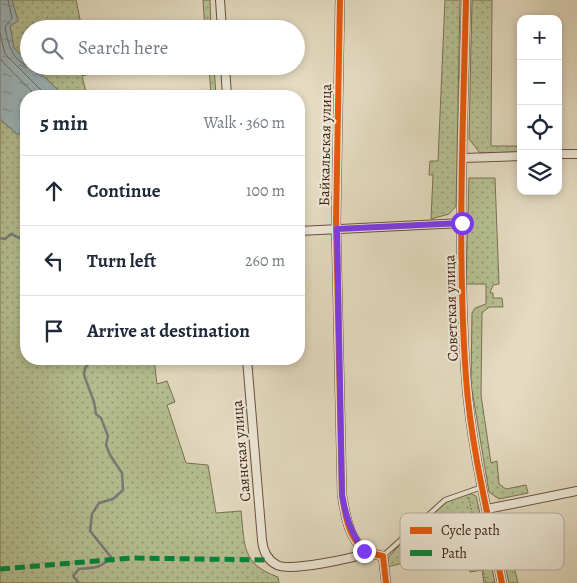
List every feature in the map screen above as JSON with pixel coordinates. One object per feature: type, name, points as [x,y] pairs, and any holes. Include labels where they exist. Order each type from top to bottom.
[{"type":"street","points":[[220,0],[221,20]]},
{"type":"street","name":"Байкальская улица","points":[[340,0],[337,229],[342,495],[346,518],[354,538],[368,553]]},
{"type":"street","name":"Советская улица","points":[[466,0],[462,286],[466,379],[488,513]]},
{"type":"street","points":[[226,75],[227,90]]},
{"type":"street","points":[[562,154],[577,154]]},
{"type":"street","points":[[463,158],[517,156]]},
{"type":"street","points":[[305,231],[462,223]]},
{"type":"street","name":"Саянская улица","points":[[247,365],[262,540],[263,549],[268,560],[278,566],[289,568],[350,559],[368,553]]},
{"type":"street","points":[[487,509],[577,491]]},
{"type":"street","points":[[368,553],[384,556],[386,583]]},
{"type":"street","name":"Советская улица","points":[[499,570],[502,583]]},
{"type":"lane","points":[[431,513],[445,500],[483,487]]},
{"type":"lane","points":[[384,556],[400,541]]},
{"type":"path","points":[[468,492],[472,513]]},
{"type":"path","points":[[483,570],[486,583]]},
{"type":"green space","points":[[12,0],[76,0],[80,20],[20,20],[20,54],[14,48],[10,26],[18,21]]},
{"type":"green space","points":[[203,0],[210,0],[211,20],[204,20]]},
{"type":"green space","points":[[445,0],[460,0],[456,206],[449,214],[431,219],[433,175],[429,175],[430,161],[438,161]]},
{"type":"green space","points":[[472,0],[492,0],[491,146],[517,146],[517,152],[480,153],[469,139]]},
{"type":"green space","points":[[42,75],[86,75],[82,76],[86,90],[58,90]]},
{"type":"green space","points":[[210,75],[215,75],[216,90],[211,90]]},
{"type":"green space","points":[[0,119],[18,135],[20,132],[20,365],[155,365],[157,384],[167,381],[175,402],[167,405],[186,463],[208,465],[216,513],[241,511],[247,552],[257,566],[278,577],[279,583],[0,583]]},
{"type":"green space","points":[[469,178],[495,178],[499,284],[493,285],[490,293],[493,293],[493,298],[502,298],[503,307],[489,307],[482,313],[481,395],[491,463],[497,461],[499,484],[506,489],[526,485],[528,493],[499,499],[489,492],[471,384],[472,313],[475,308],[486,304],[486,284],[466,284]]},
{"type":"green space","points":[[467,492],[476,496],[480,513],[429,513],[439,505]]},
{"type":"green space","points":[[400,544],[400,564],[387,567],[388,558]]},
{"type":"green space","points":[[482,570],[492,570],[495,583],[484,583]]},
{"type":"green space","points":[[506,570],[515,570],[518,583],[509,583]]},
{"type":"water","points":[[0,0],[12,0],[18,21],[10,26],[14,48],[20,54],[20,75],[42,75],[58,90],[20,90],[20,132],[18,135],[0,119]]},
{"type":"waterway","points":[[0,238],[5,239],[11,234],[20,238]]},
{"type":"waterway","points":[[79,583],[73,576],[79,569],[93,568],[108,561],[111,557],[90,531],[92,514],[99,503],[113,499],[123,490],[122,473],[106,445],[108,436],[101,418],[96,414],[94,402],[84,375],[87,365]]},
{"type":"marked path","points":[[0,569],[133,558],[268,560]]},
{"type":"cycle path","points":[[340,0],[336,222],[342,495],[348,526],[357,542],[372,553],[383,556],[386,583]]},
{"type":"cycle path","points":[[466,0],[461,237],[463,331],[468,404],[487,513]]},
{"type":"cycle path","points":[[499,570],[502,583]]},
{"type":"route","points":[[364,551],[354,538],[346,518],[342,495],[337,229],[462,223]]}]
